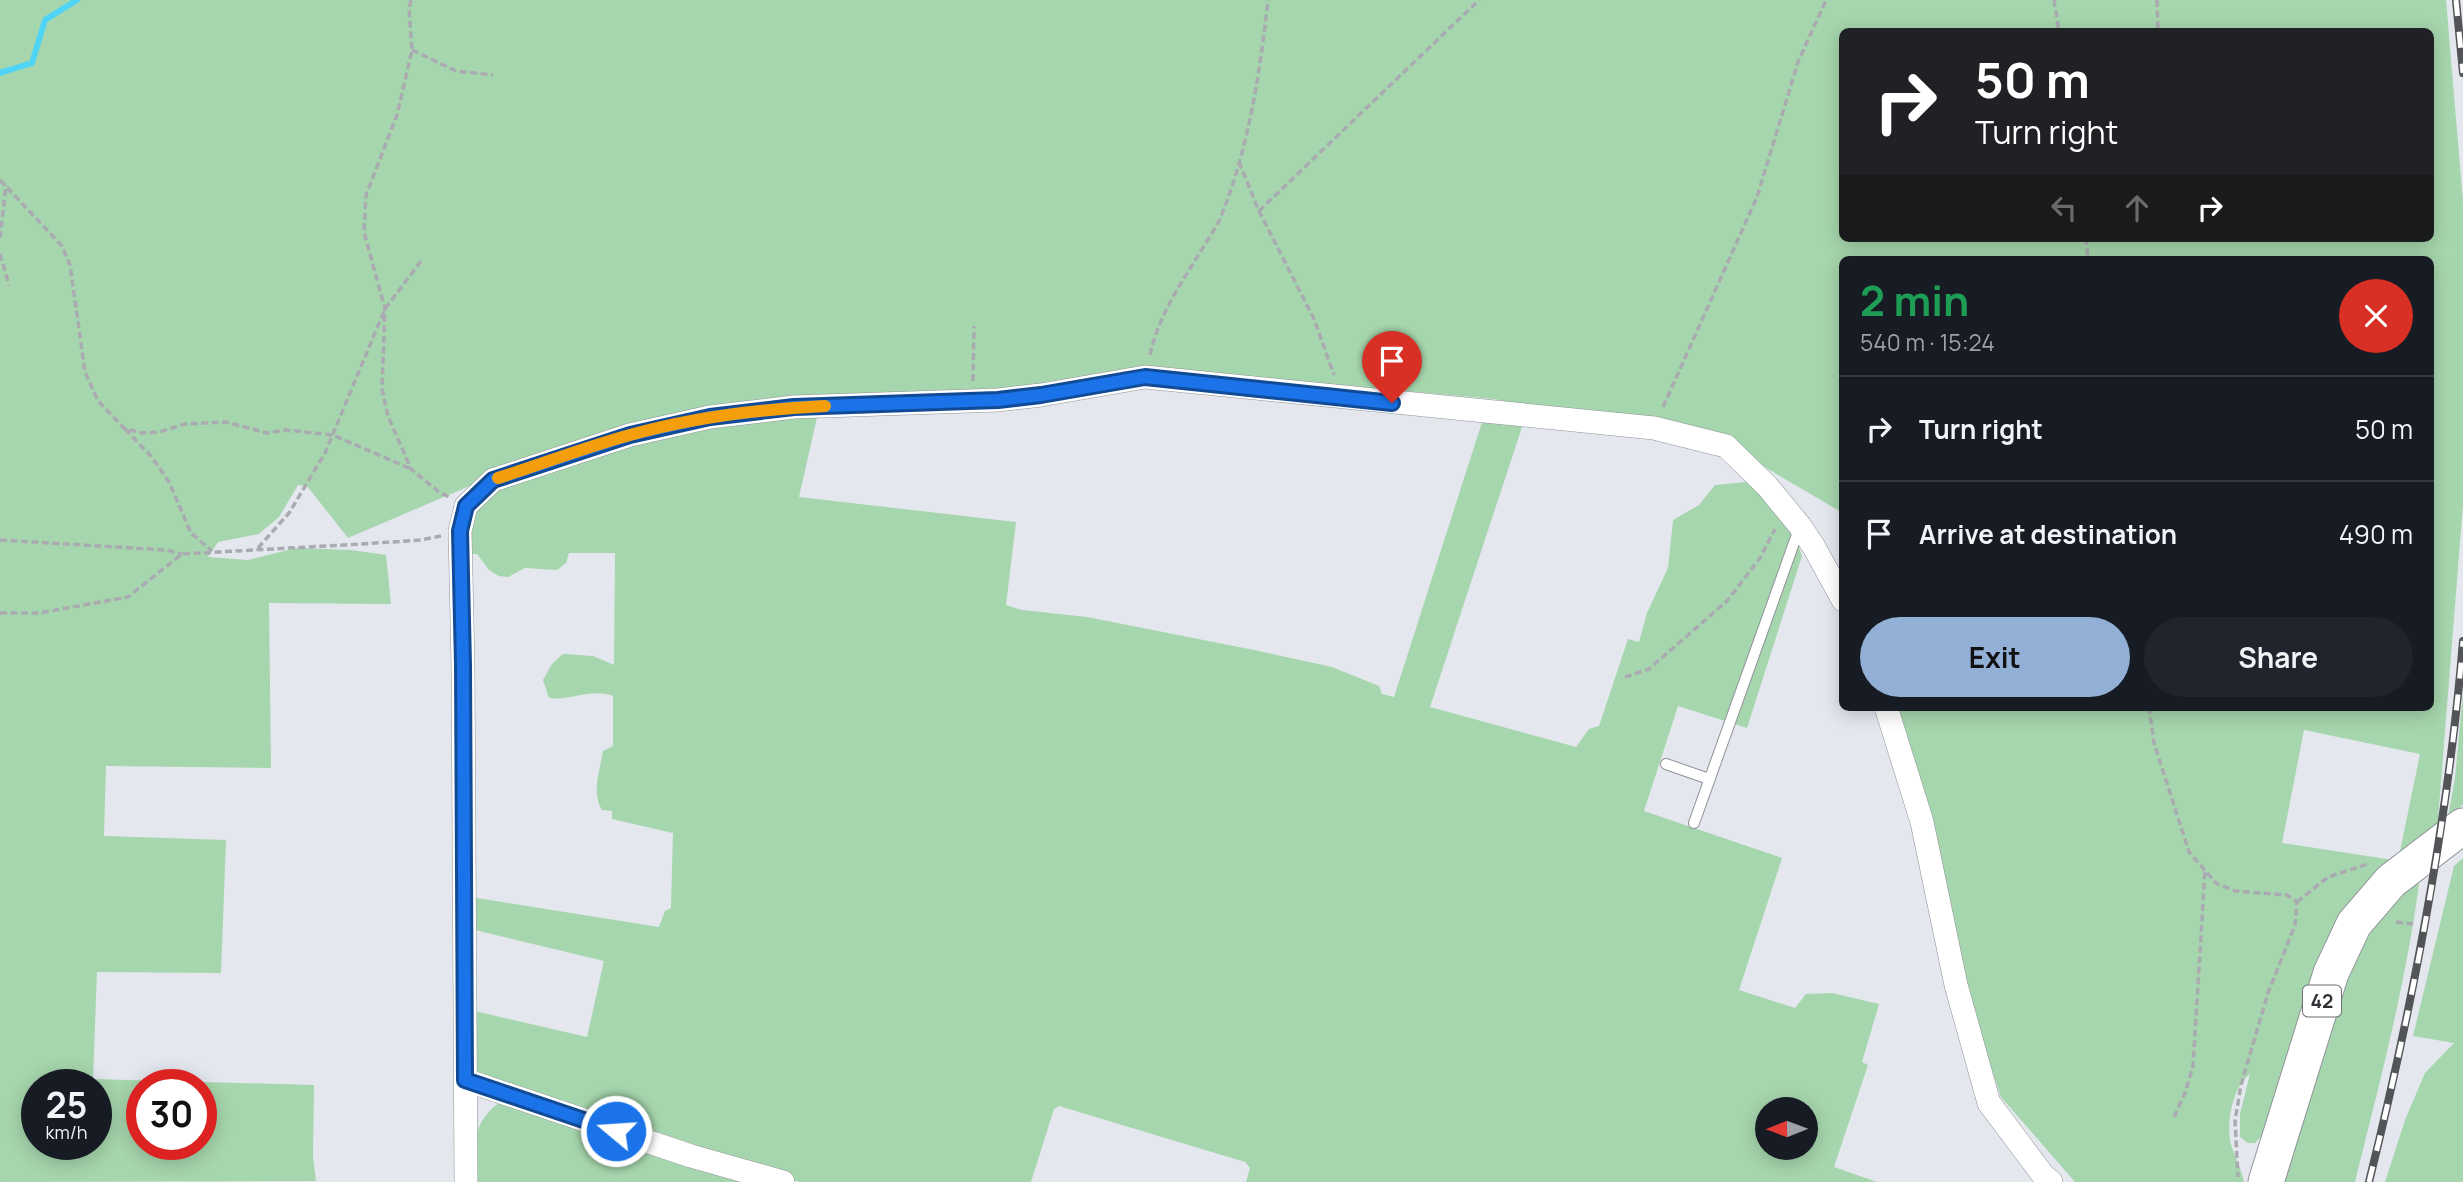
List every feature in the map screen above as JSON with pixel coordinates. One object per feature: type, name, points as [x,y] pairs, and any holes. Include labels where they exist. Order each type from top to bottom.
[{"type":"main road","name":"42","points":[[2266,1182],[2331,973],[2354,924],[2391,881],[2463,826]]},
{"type":"street","points":[[466,1182],[460,531],[466,506],[493,480],[630,435],[710,417],[794,407],[1041,395],[1145,377],[1654,428],[1726,446],[1766,486],[1800,526],[1839,593]]},
{"type":"street","points":[[1887,711],[1922,822],[1956,985],[1989,1104],[2051,1182]]},
{"type":"street","points":[[465,1080],[691,1156],[783,1182]]},
{"type":"lane","points":[[1694,823],[1800,526]]},
{"type":"lane","points":[[1666,764],[1709,779]]},
{"type":"path","points":[[411,0],[409,9],[412,50],[397,115],[366,195],[363,220],[369,254],[385,309],[382,389],[388,416],[411,469]]},
{"type":"path","points":[[1145,377],[1154,335],[1169,303],[1222,216],[1239,162],[1261,68],[1268,0]]},
{"type":"path","points":[[1259,211],[1479,0]]},
{"type":"path","points":[[1654,428],[1757,197],[1798,62],[1826,0]]},
{"type":"path","points":[[2054,0],[2058,28]]},
{"type":"path","points":[[2157,0],[2158,28]]},
{"type":"path","points":[[412,50],[456,72],[493,75]]},
{"type":"path","points":[[1239,162],[1259,211],[1314,319],[1333,371],[1337,398]]},
{"type":"path","points":[[0,180],[62,246],[70,265],[85,372],[99,401],[151,456],[169,482],[191,533],[212,551]]},
{"type":"path","points":[[0,239],[6,185]]},
{"type":"path","points":[[0,254],[9,285]]},
{"type":"path","points":[[258,548],[289,513],[325,453],[385,309],[421,261]]},
{"type":"path","points":[[972,400],[974,326]]},
{"type":"path","points":[[124,428],[142,433],[159,432],[185,424],[226,422],[267,433],[286,430],[333,435],[411,469],[439,492],[466,506]]},
{"type":"path","points":[[1625,677],[1649,669],[1727,601],[1760,558],[1776,527],[1781,504]]},
{"type":"path","points":[[0,540],[166,550],[182,554],[420,540],[460,531]]},
{"type":"path","points":[[0,613],[39,613],[128,597],[182,554]]},
{"type":"path","points":[[2150,711],[2154,743],[2189,852],[2216,883],[2235,891],[2287,895],[2297,902],[2295,925],[2268,993],[2241,1085],[2235,1121],[2239,1182]]},
{"type":"path","points":[[2174,1117],[2193,1066],[2205,871]]},
{"type":"path","points":[[2396,922],[2413,924]]},
{"type":"green space","points":[[0,0],[2446,0],[2463,202],[2463,505],[2437,832],[2398,861],[2420,754],[2304,730],[2282,843],[2393,860],[2266,1131],[2255,1143],[2248,1143],[2240,1137],[2240,1114],[2250,1074],[2235,1095],[2229,1123],[2230,1140],[2244,1182],[2075,1182],[2001,1097],[1964,986],[1897,711],[2434,711],[2434,256],[1839,256],[1839,511],[1727,445],[1494,399],[1153,368],[1023,392],[805,397],[486,479],[348,538],[307,486],[298,485],[279,517],[259,534],[218,542],[208,557],[248,560],[296,548],[351,550],[386,555],[391,604],[269,603],[271,768],[106,766],[104,836],[226,840],[221,973],[97,972],[93,1069],[21,1069],[21,1160],[112,1160],[112,1080],[126,1080],[126,1160],[217,1160],[217,1082],[314,1085],[313,1157],[316,1181],[0,1182]]},
{"type":"green space","points":[[818,413],[799,497],[1016,522],[1006,605],[1022,610],[1087,617],[1332,667],[1379,686],[1382,694],[1394,697],[1483,419],[1523,424],[1430,707],[1576,747],[1589,729],[1599,726],[1628,639],[1639,642],[1647,613],[1668,568],[1673,520],[1699,505],[1715,485],[1747,482],[1792,526],[1802,556],[1747,728],[1678,706],[1644,811],[1782,858],[1739,990],[1795,1008],[1806,994],[1832,993],[1879,1004],[1862,1062],[1868,1065],[1834,1167],[1877,1182],[1246,1182],[1250,1168],[1245,1162],[1059,1106],[1054,1109],[1031,1182],[799,1182],[490,1082],[477,1071],[474,1064],[470,1010],[587,1037],[604,961],[471,929],[470,897],[659,927],[665,911],[671,908],[673,833],[612,819],[612,811],[602,810],[597,796],[597,781],[603,751],[613,746],[613,696],[597,693],[549,698],[543,680],[552,664],[563,654],[593,656],[614,665],[615,553],[569,553],[566,563],[557,570],[525,568],[508,577],[499,576],[489,570],[477,554],[466,554],[468,521],[489,490],[682,431]]},
{"type":"green space","points":[[2463,692],[2463,804],[2447,822],[2455,778]]},
{"type":"green space","points":[[2463,858],[2463,1182],[2385,1182],[2405,1120],[2425,1073],[2454,1043],[2413,1036],[2454,866]]},
{"type":"green space","points":[[2420,876],[2400,992],[2355,1182],[2282,1182],[2336,1007],[2359,952],[2382,914]]},
{"type":"green space","points":[[500,1102],[754,1182],[473,1182],[479,1128],[483,1119]]},
{"type":"waterway","points":[[0,73],[32,63],[45,20],[77,0]]},
{"type":"railway","points":[[2456,0],[2463,73]]},
{"type":"railway","points":[[2369,1182],[2427,913],[2448,778],[2463,641]]},
{"type":"slow traffic","points":[[498,478],[630,435],[710,417],[825,406]]},
{"type":"route","points":[[616,1131],[465,1080],[460,531],[466,506],[493,480],[630,435],[710,417],[794,407],[998,400],[1145,377],[1392,403]]}]
